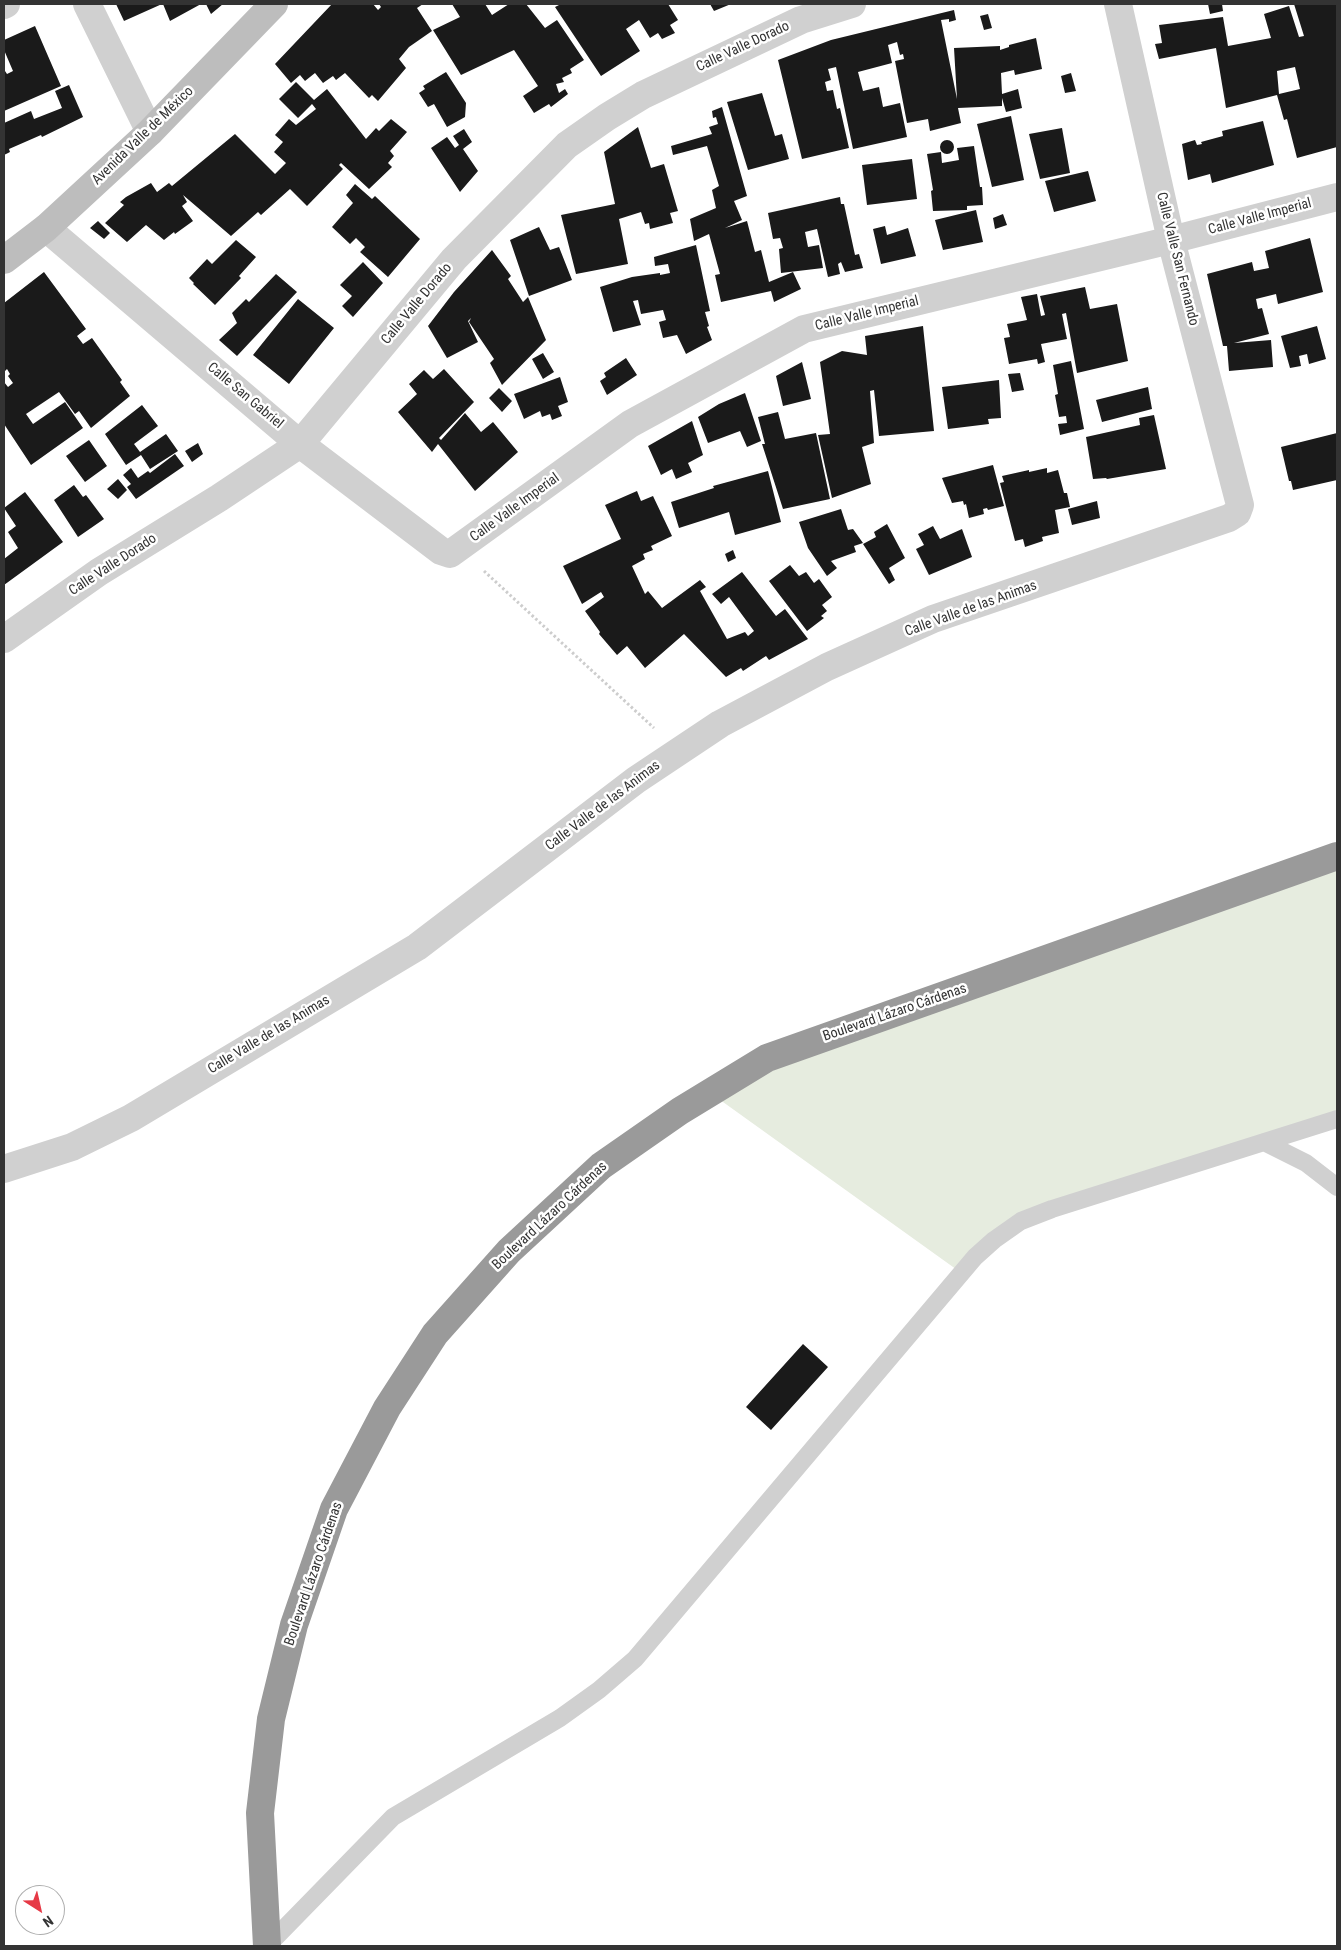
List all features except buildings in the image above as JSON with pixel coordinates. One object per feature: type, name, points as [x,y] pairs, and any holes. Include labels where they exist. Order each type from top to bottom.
[{"type":"highway","name":"Boulevard Lázaro Cárdenas","points":[[267,1946],[260,1813],[271,1719],[294,1625],[334,1508],[387,1408],[435,1334],[509,1251],[601,1166],[680,1111],[767,1058],[1337,856]]},
{"type":"main road","name":"Avenida Valle de México","points":[[4,260],[46,228],[150,132],[274,4]]},
{"type":"street","points":[[86,4],[150,132]]},
{"type":"street","name":"Calle Valle Dorado","points":[[4,640],[98,572],[218,498],[300,444],[454,259],[567,146],[607,117],[643,95],[801,20],[852,4]]},
{"type":"street","name":"Calle Valle San Fernando","points":[[1118,4],[1172,240],[1240,505],[1237,512]]},
{"type":"street","name":"Calle Valle Imperial","points":[[455,551],[630,424],[804,330],[1172,240],[1337,197]]},
{"type":"street","name":"Calle San Gabriel","points":[[46,228],[300,444],[407,523],[441,551],[455,551]]},
{"type":"street","name":"Calle Valle de las Animas","points":[[4,1169],[72,1147],[130,1118],[417,947],[636,780],[720,724],[827,667],[933,620],[1220,521],[1237,512]]},
{"type":"lane","points":[[267,1946],[394,1817],[560,1718],[599,1690],[635,1659],[975,1257],[994,1240],[1021,1221],[1052,1210],[1337,1119]]},
{"type":"lane","points":[[1264,1142],[1306,1163],[1337,1187]]},
{"type":"path","points":[[455,551],[678,751]]},
{"type":"shaded area","points":[[1337,860],[1337,1122],[1009,1232],[960,1272],[716,1097],[857,1031]]}]
